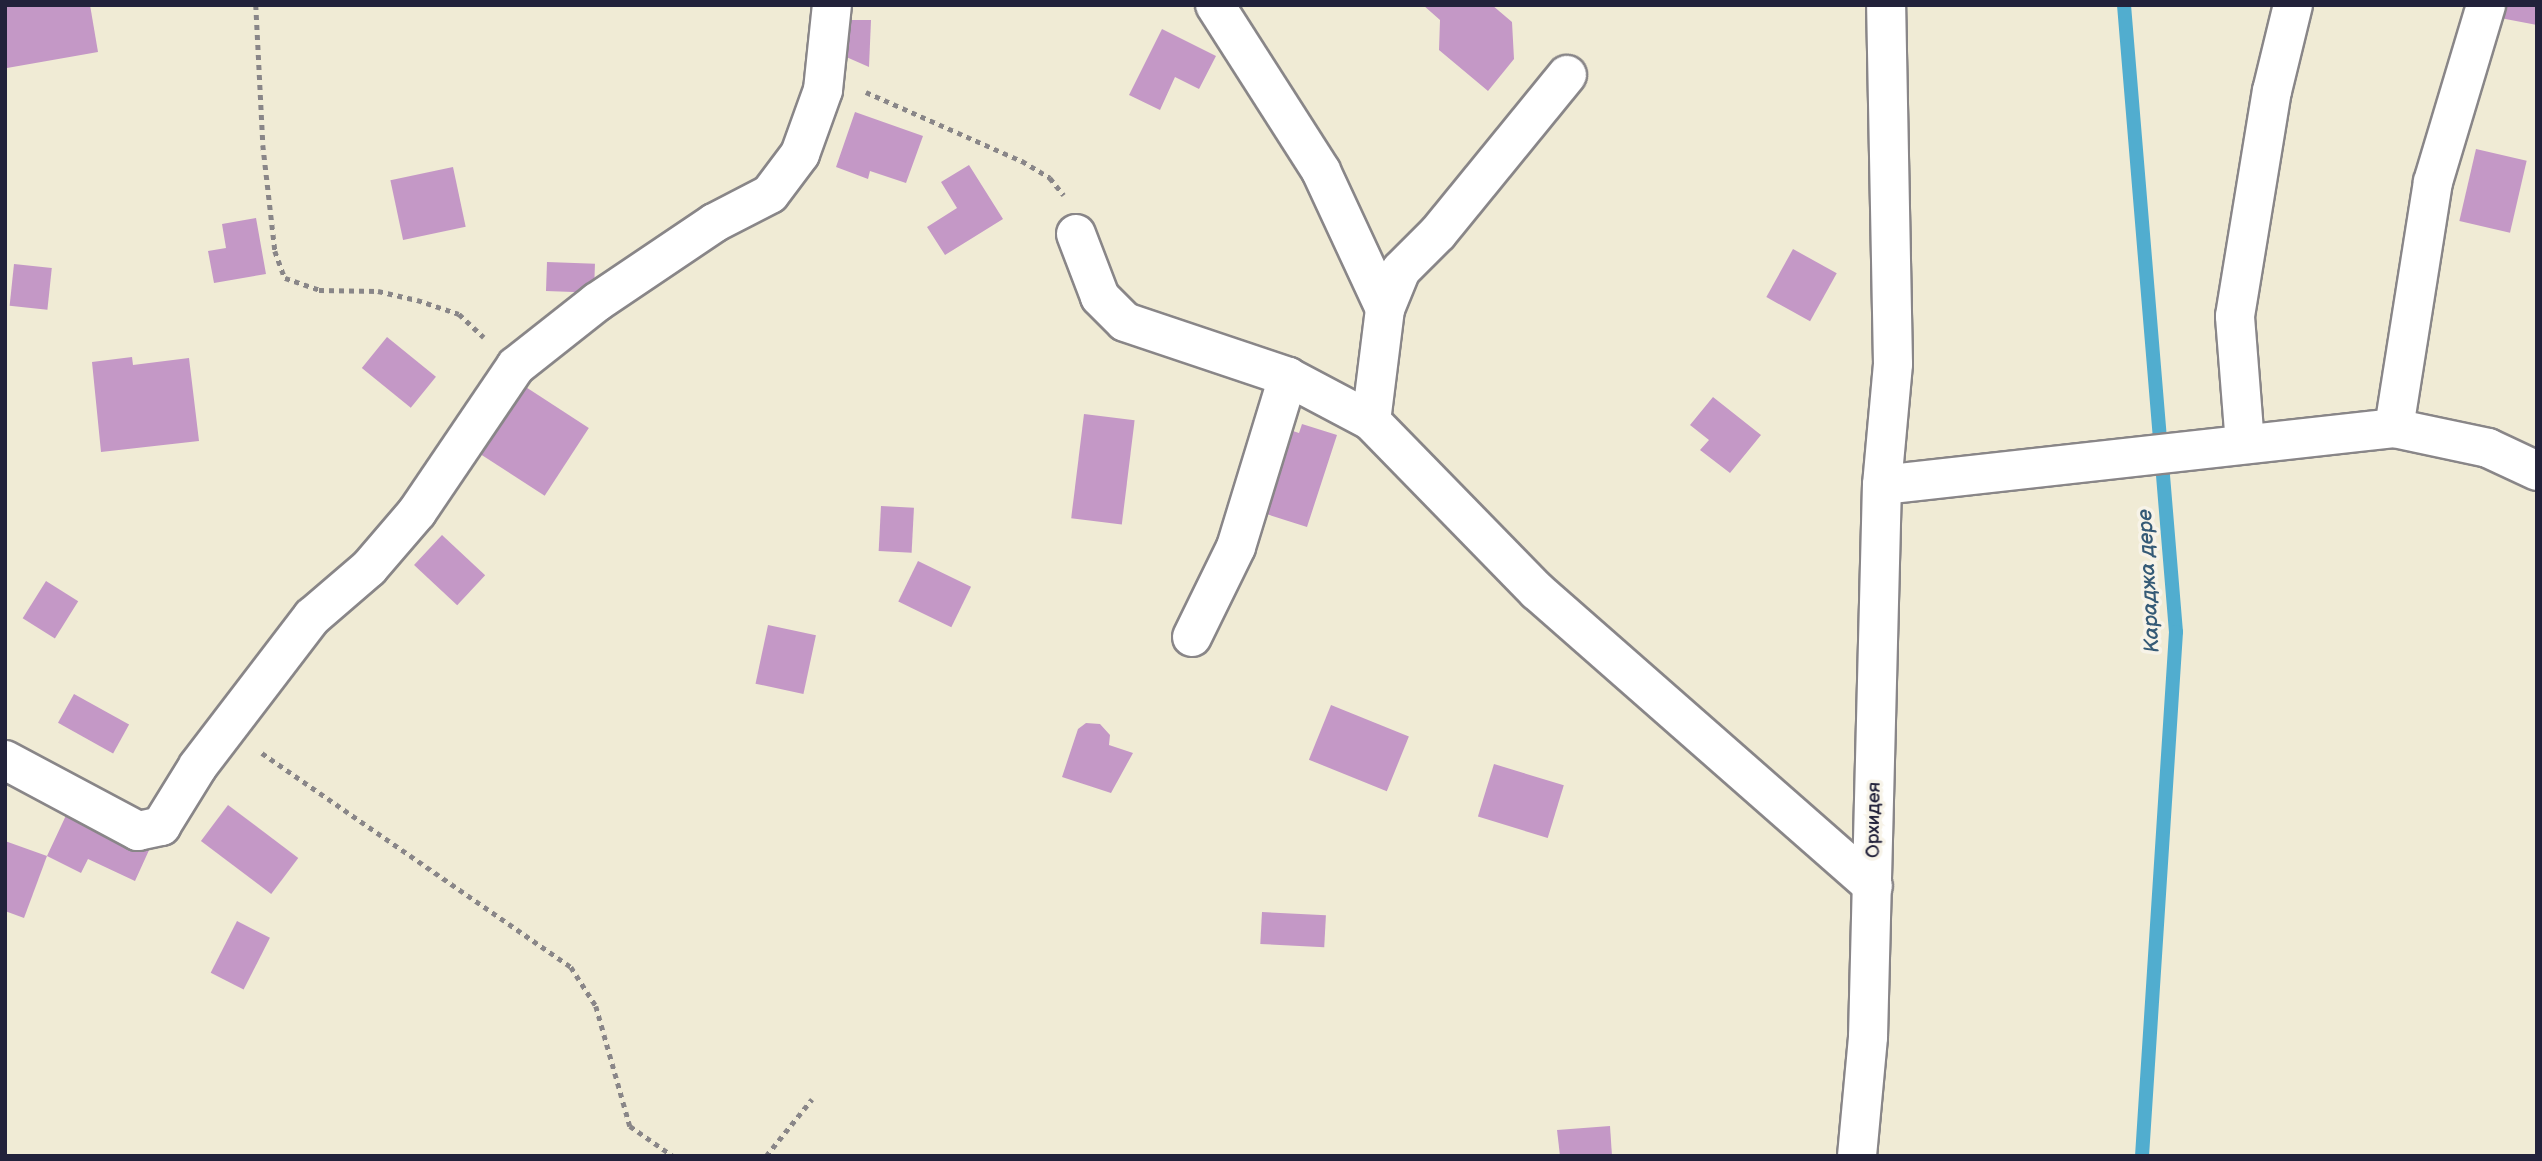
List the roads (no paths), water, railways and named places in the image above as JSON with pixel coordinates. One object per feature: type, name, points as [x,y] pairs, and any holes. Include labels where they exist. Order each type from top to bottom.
[{"type":"street","points":[[5,760],[138,831],[162,826],[228,727],[312,617],[369,568],[417,512],[516,366],[607,295],[714,223],[770,194],[800,154],[824,82],[832,5]]},
{"type":"street","points":[[1215,5],[1321,171],[1385,309]]},
{"type":"street","name":"Орхидея","points":[[1857,1156],[1868,1037],[1882,485],[1893,363],[1886,5]]},
{"type":"street","points":[[2245,444],[2235,316],[2272,91],[2293,5]]},
{"type":"street","points":[[2394,428],[2433,182],[2486,5]]},
{"type":"street","points":[[1371,421],[1385,309],[1401,270],[1438,233],[1567,75]]},
{"type":"street","points":[[1076,234],[1100,297],[1125,322],[1288,377],[1371,421],[1537,591],[1873,886]]},
{"type":"street","points":[[1192,636],[1236,547],[1288,377]]},
{"type":"street","points":[[1882,485],[2394,428],[2488,448],[2537,471]]},
{"type":"waterway","name":"Караджа дере","points":[[2124,5],[2176,632],[2142,1156]]}]
